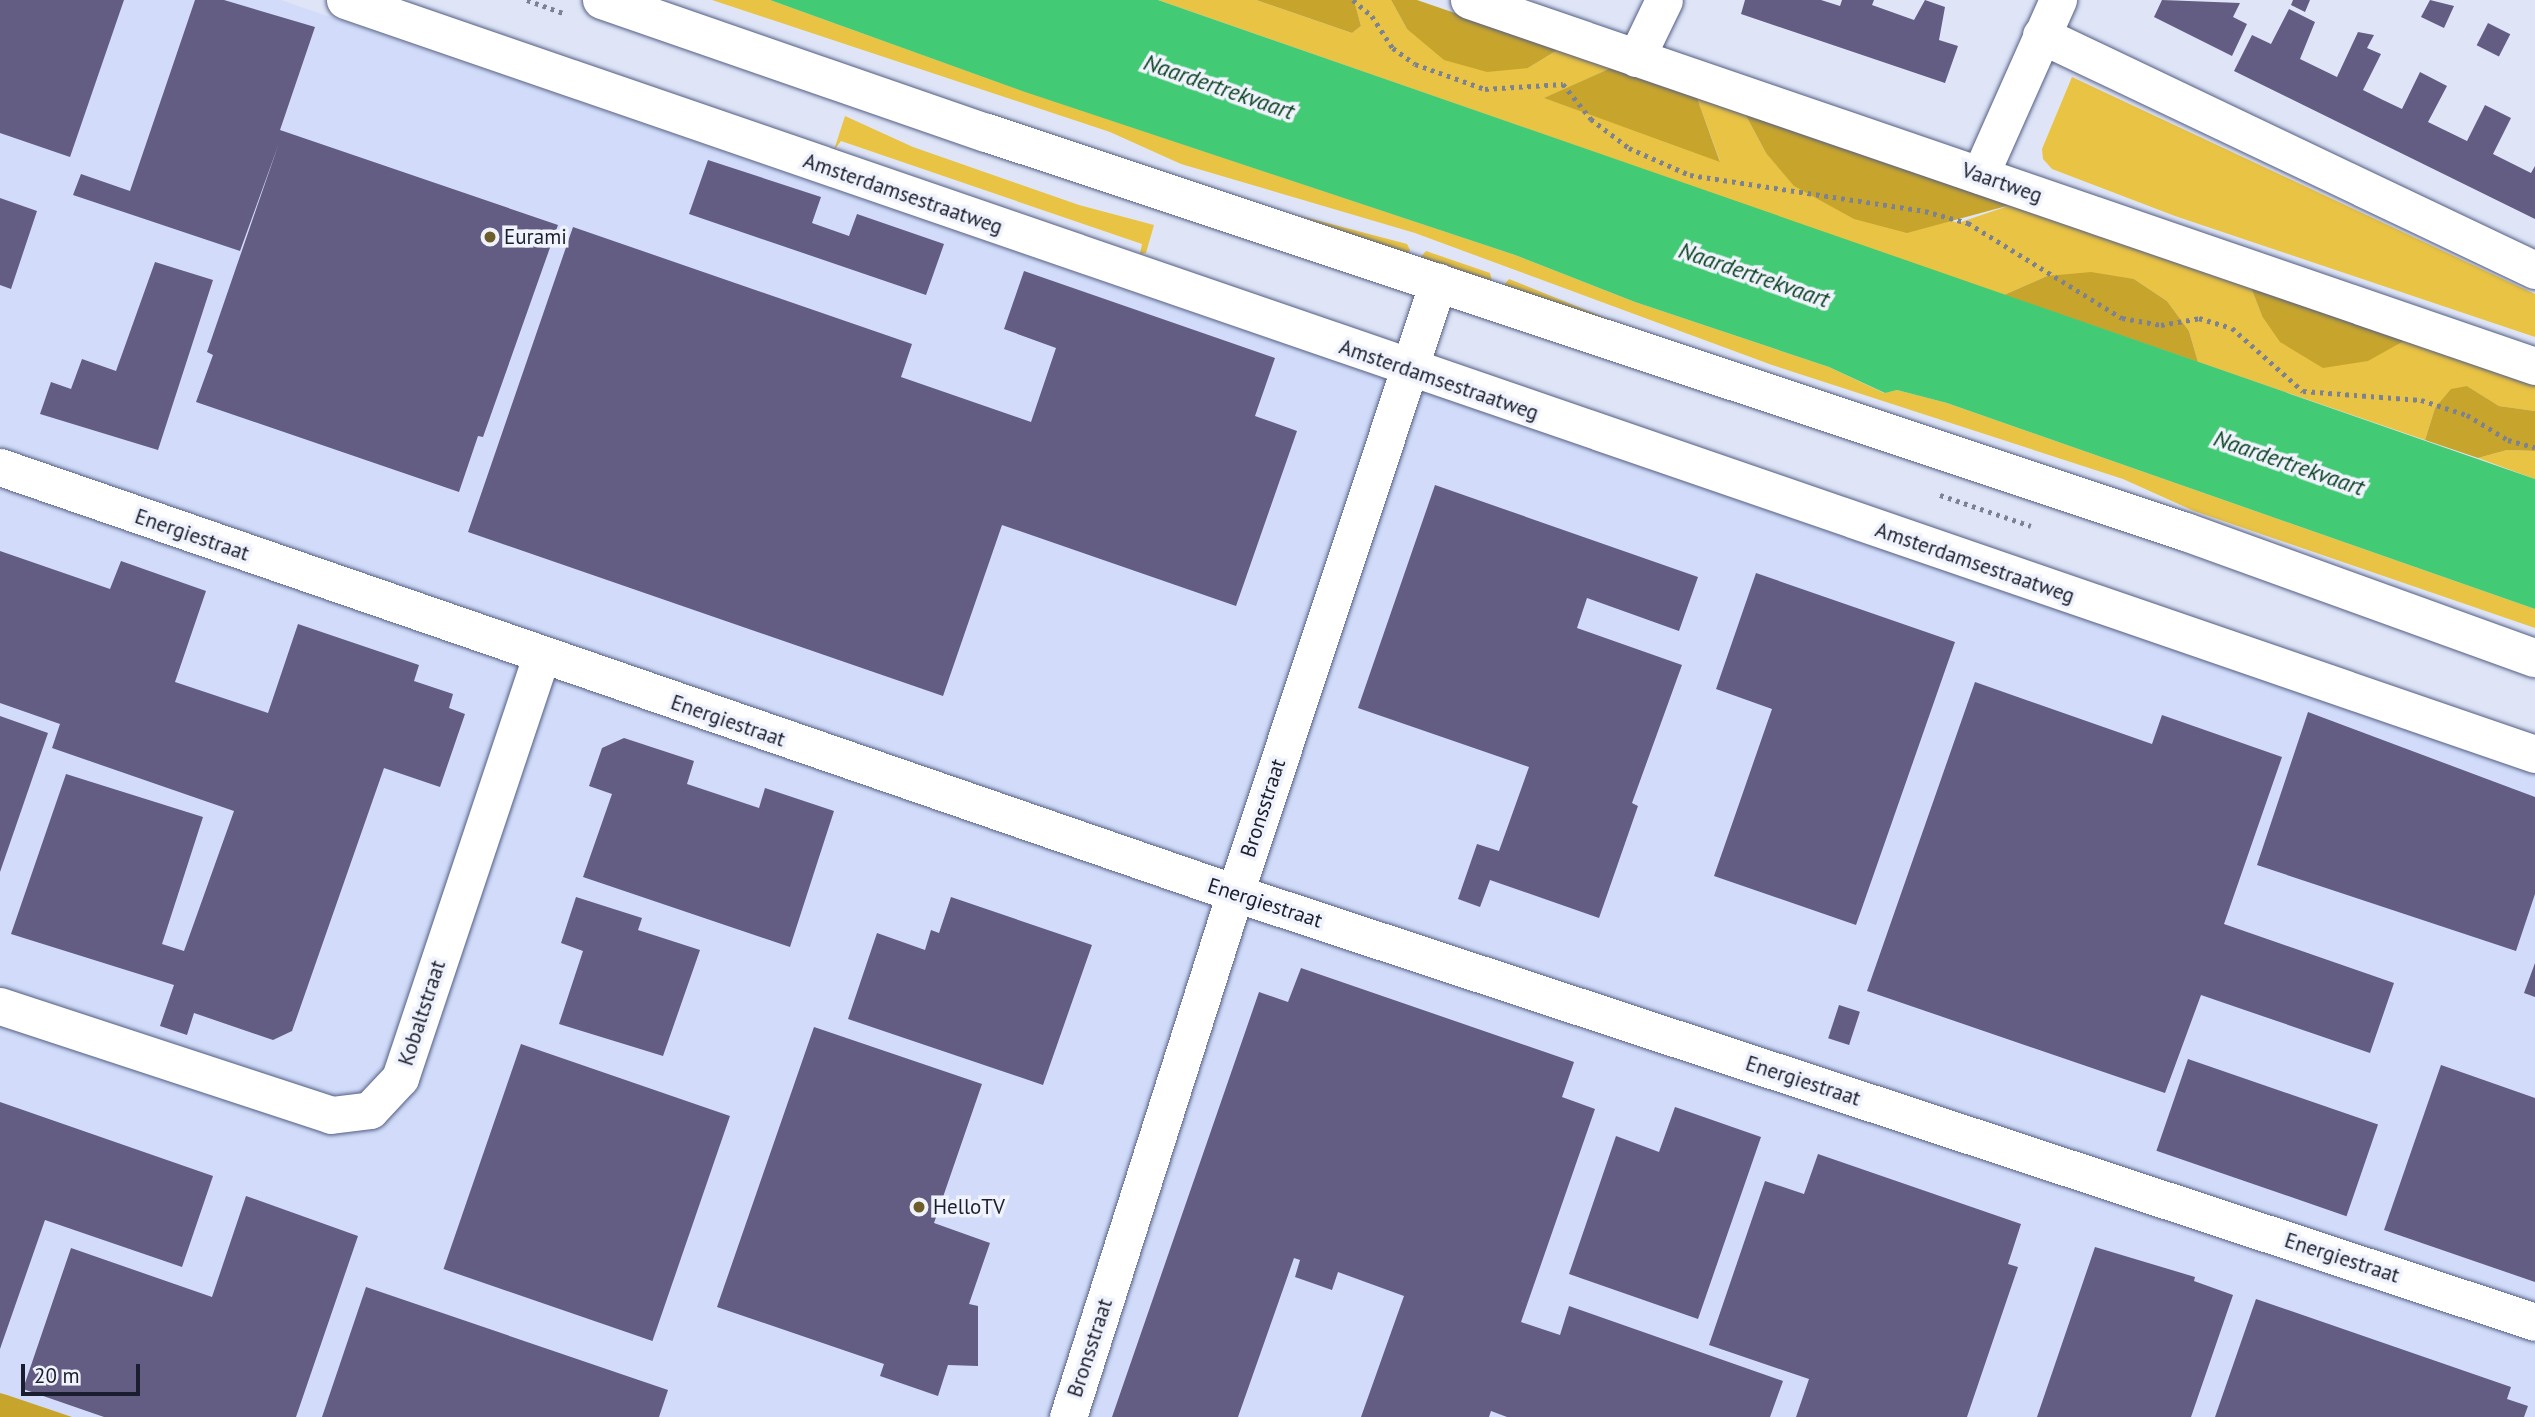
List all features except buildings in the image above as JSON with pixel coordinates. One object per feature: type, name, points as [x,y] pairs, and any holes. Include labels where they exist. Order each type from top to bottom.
[{"type":"street","name":"Amsterdamsestraatweg","points":[[345,0],[1408,369],[2535,754]]},
{"type":"street","points":[[601,0],[987,134],[2186,532],[2535,658]]},
{"type":"street","name":"Vaartweg","points":[[1469,0],[2535,366]]},
{"type":"street","points":[[1636,58],[1664,0]]},
{"type":"street","points":[[1980,175],[2058,0]]},
{"type":"street","points":[[2041,35],[2535,270]]},
{"type":"street","name":"Bronsstraat","points":[[1068,1417],[1234,893],[1438,282]]},
{"type":"street","name":"Energiestraat","points":[[0,467],[541,657],[1234,893],[2535,1322]]},
{"type":"street","name":"Kobaltstraat","points":[[0,1006],[331,1115],[370,1110],[400,1078],[541,657]]},
{"type":"path","points":[[1353,0],[1372,16],[1393,48],[1415,64],[1485,89],[1563,85],[1591,119],[1629,148],[1690,175],[1913,208],[1968,223],[2122,318],[2161,325],[2199,318],[2232,328],[2303,391],[2421,400],[2467,415],[2508,440],[2535,447]]},
{"type":"shaded area","points":[[0,0],[281,0],[2535,774],[2535,1417],[18,1417],[0,1410]]},
{"type":"shaded area","points":[[712,0],[770,0],[1026,92],[1515,255],[1635,302],[1829,367],[1884,393],[1897,390],[1947,403],[2535,609],[2535,628],[2194,511],[2123,479],[1772,365],[1415,233],[1181,164],[1110,132]]},
{"type":"shaded area","points":[[1158,0],[1256,0],[1352,33],[1361,26],[1354,0],[1391,0],[1407,29],[1528,68],[1559,49],[1613,67],[1545,98],[1720,161],[1696,95],[1744,112],[1766,153],[1958,223],[2014,204],[2250,285],[2262,316],[2409,338],[2535,380],[2535,411],[2499,406],[2467,386],[2435,408],[2425,440],[2198,362],[2189,331],[2167,301],[2134,279],[2047,276],[2004,295]]},
{"type":"shaded area","points":[[1256,0],[1354,0],[1361,26],[1352,33]]},
{"type":"shaded area","points":[[1391,0],[1417,0],[1559,49],[1528,68],[1487,72],[1444,60],[1407,29]]},
{"type":"shaded area","points":[[1613,67],[1696,95],[1720,162],[1544,98]]},
{"type":"shaded area","points":[[2072,77],[2535,294],[2535,337],[2175,216],[2052,169],[2043,159],[2042,149]]},
{"type":"shaded area","points":[[1744,112],[2014,204],[1907,233],[1854,219],[1794,186],[1766,153]]},
{"type":"shaded area","points":[[845,116],[913,147],[1079,205],[1154,225],[1146,253],[1140,254],[1142,244],[841,141],[834,150]]},
{"type":"shaded area","points":[[1297,215],[1407,244],[1410,250],[1408,255]]},
{"type":"shaded area","points":[[1426,251],[1490,273],[1492,281],[1419,259]]},
{"type":"shaded area","points":[[2091,272],[2134,279],[2167,301],[2189,331],[2198,362],[2004,295],[2047,276]]},
{"type":"shaded area","points":[[1509,279],[1623,325],[1502,287]]},
{"type":"shaded area","points":[[2250,285],[2409,338],[2368,361],[2323,368],[2280,342],[2262,316]]},
{"type":"shaded area","points":[[2467,386],[2499,406],[2535,411],[2535,451],[2507,450],[2478,458],[2425,440],[2435,408],[2451,389]]},
{"type":"shaded area","points":[[2507,450],[2535,451],[2535,479],[2478,458]]},
{"type":"shaded area","points":[[0,1393],[7,1395],[72,1417],[0,1417]]},
{"type":"water","name":"Naardertrekvaart","points":[[770,0],[1158,0],[2535,479],[2535,609],[1947,403],[1897,390],[1885,393],[1829,367],[1635,302],[1515,255],[1025,92]]},
{"type":"place","name":"Eurami","points":[[490,237]]},
{"type":"place","name":"HelloTV","points":[[919,1207]]}]
